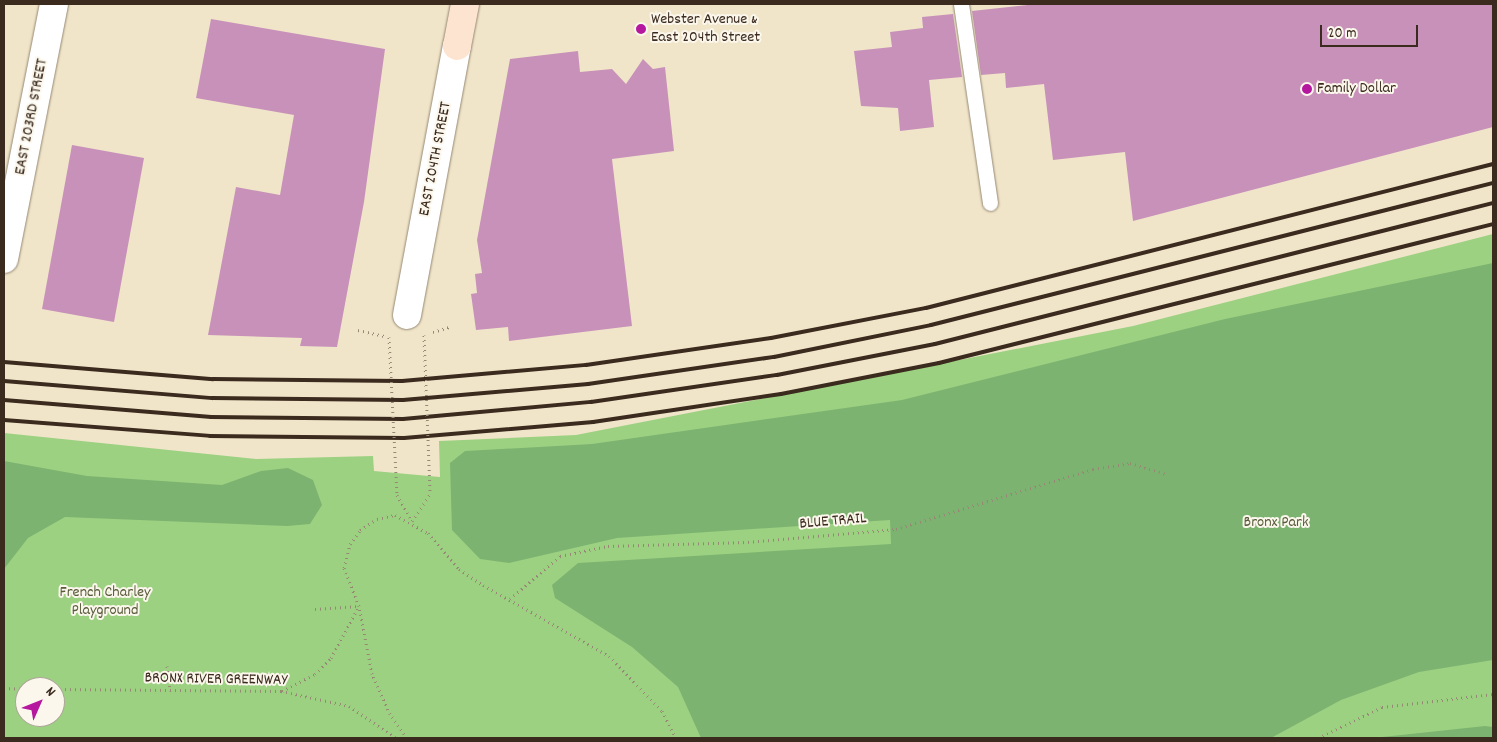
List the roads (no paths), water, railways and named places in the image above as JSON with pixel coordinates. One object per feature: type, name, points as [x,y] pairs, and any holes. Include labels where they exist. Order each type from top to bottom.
[{"type":"main road","name":"EAST 204TH STREET","points":[[457,46],[465,4]]},
{"type":"street","name":"EAST 203RD STREET","points":[[4,259],[54,4]]},
{"type":"street","name":"EAST 204TH STREET","points":[[415,325],[457,46]]},
{"type":"lane","points":[[961,4],[990,203]]},
{"type":"railway","points":[[4,362],[213,379],[402,381],[586,365],[771,338],[926,308],[1493,164]]},
{"type":"railway","points":[[4,381],[212,398],[403,400],[588,384],[774,357],[931,325],[1493,183]]},
{"type":"railway","points":[[4,400],[211,417],[403,419],[591,402],[777,375],[935,344],[1493,203]]},
{"type":"railway","points":[[4,420],[210,436],[404,438],[593,422],[781,394],[939,363],[1493,224]]},
{"type":"place","name":"Webster Avenue & East 204th Street","points":[[641,29]]},
{"type":"place","name":"Family Dollar","points":[[1307,89]]},
{"type":"park label","name":"Bronx Park","points":[[1276,523]]},
{"type":"park label","name":"French Charley Playground","points":[[105,602]]}]
